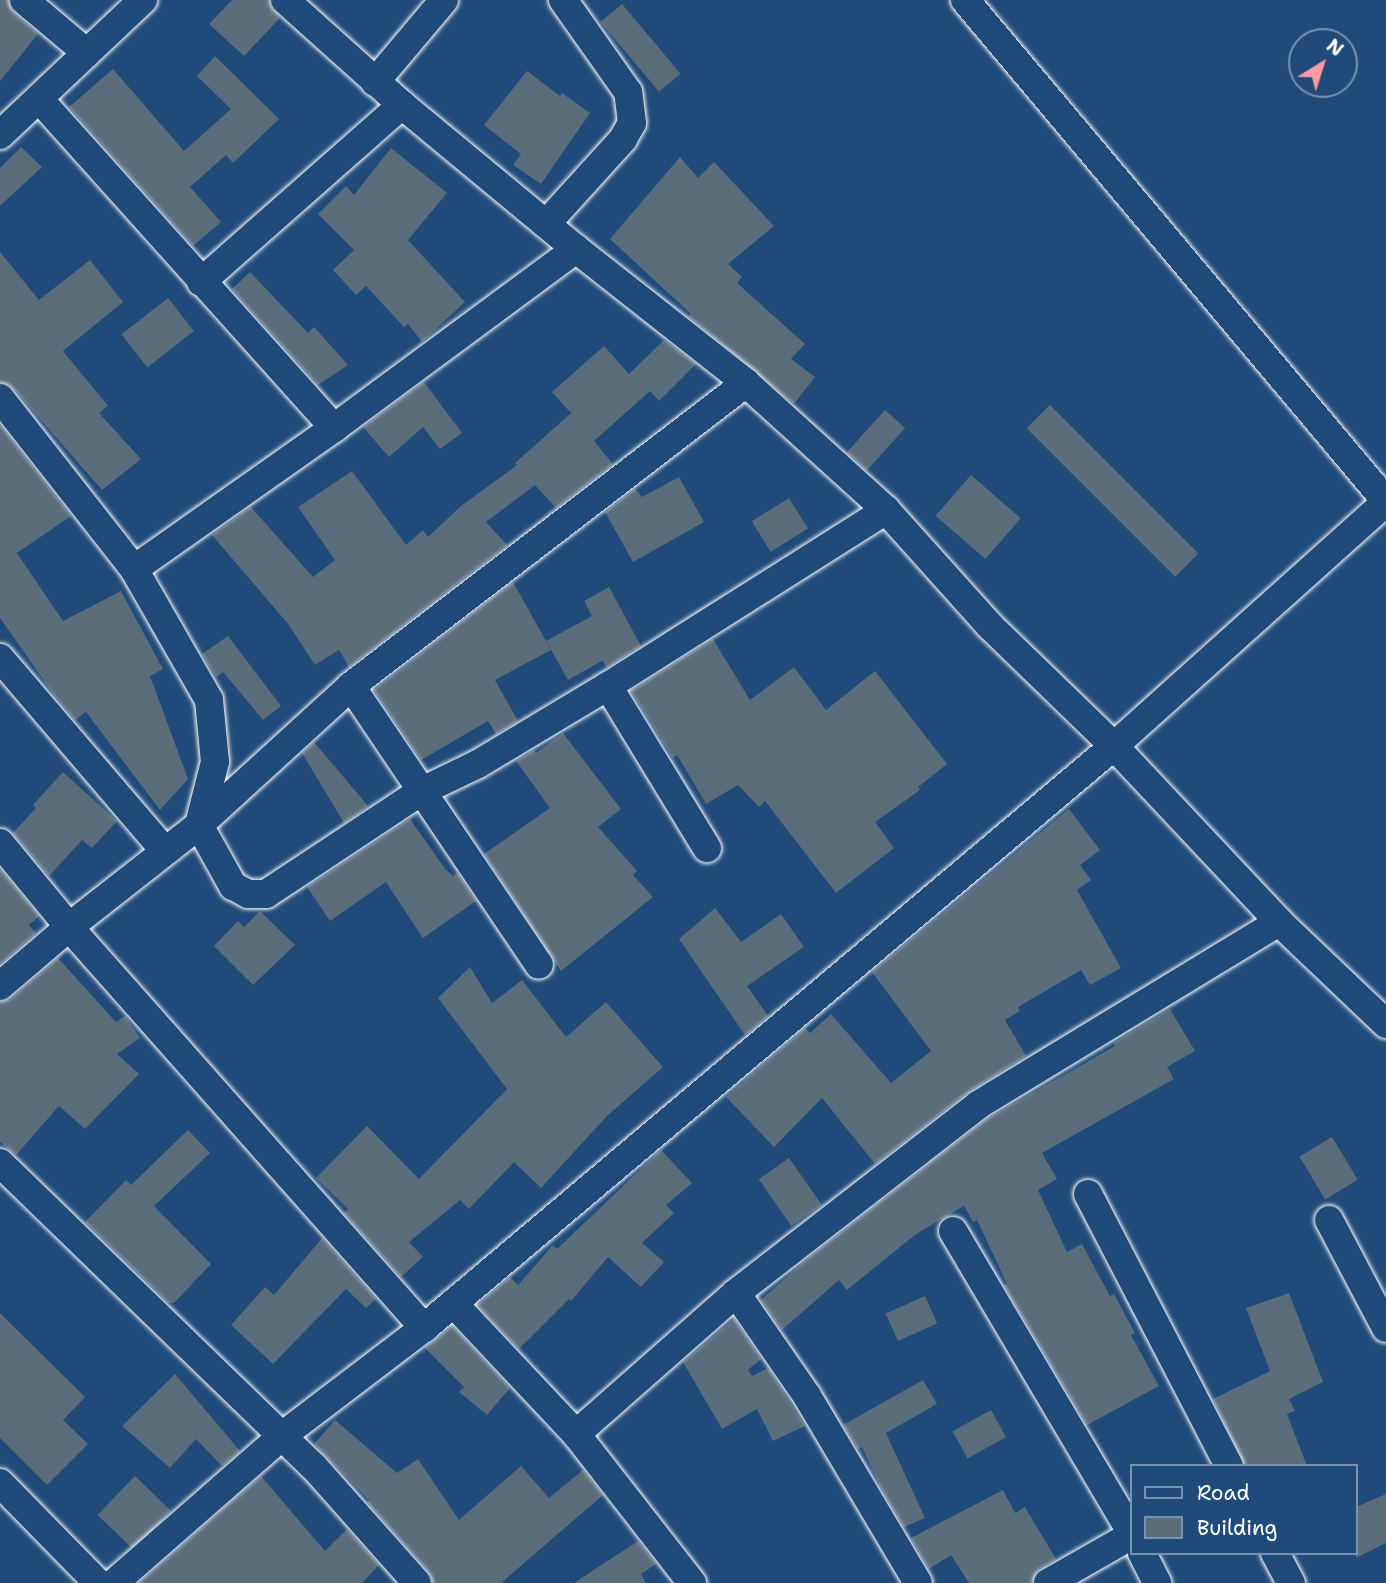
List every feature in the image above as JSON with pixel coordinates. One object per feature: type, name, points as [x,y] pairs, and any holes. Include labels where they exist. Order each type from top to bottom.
[{"type":"street","points":[[24,0],[87,53]]},
{"type":"street","points":[[0,135],[143,0]]},
{"type":"street","points":[[285,0],[375,82],[545,224],[746,383],[886,510],[990,626],[1114,746],[1279,922],[1386,1024]]},
{"type":"street","points":[[375,82],[444,0]]},
{"type":"street","points":[[545,224],[623,139],[632,123],[628,92],[563,0]]},
{"type":"street","points":[[114,1583],[282,1436],[424,1328],[1114,746],[1386,501],[965,0]]},
{"type":"street","points":[[39,99],[334,428]]},
{"type":"street","points":[[201,282],[402,105]]},
{"type":"street","points":[[134,569],[334,428],[576,249]]},
{"type":"street","points":[[0,986],[164,850],[199,825],[351,686],[746,383]]},
{"type":"street","points":[[0,398],[134,569],[209,700],[215,762],[199,825],[233,886],[248,894],[266,894],[420,792],[478,764],[608,686],[886,510]]},
{"type":"street","points":[[0,658],[164,850]]},
{"type":"street","points":[[351,686],[539,965]]},
{"type":"street","points":[[608,686],[707,848]]},
{"type":"street","points":[[0,844],[69,927],[424,1328]]},
{"type":"street","points":[[576,1434],[736,1293],[978,1105],[1279,922]]},
{"type":"street","points":[[0,1163],[314,1467],[417,1583]]},
{"type":"street","points":[[1088,1194],[1228,1464]]},
{"type":"street","points":[[1329,1220],[1386,1328]]},
{"type":"street","points":[[953,1231],[1130,1531]]},
{"type":"street","points":[[736,1293],[807,1396],[918,1583]]},
{"type":"street","points":[[453,1303],[576,1434],[692,1583]]},
{"type":"street","points":[[0,1483],[98,1583]]},
{"type":"street","points":[[1048,1583],[1130,1535]]},
{"type":"street","points":[[1143,1555],[1157,1583]]},
{"type":"street","points":[[1276,1555],[1291,1583]]},
{"type":"building","points":[[0,0],[8,0],[13,12],[38,34],[0,81]]},
{"type":"building","points":[[232,0],[269,0],[270,6],[280,18],[244,56],[209,24]]},
{"type":"building","points":[[622,4],[680,74],[659,92],[601,22]]},
{"type":"building","points":[[215,56],[279,119],[233,163],[226,155],[190,187],[221,222],[193,246],[69,107],[113,69],[184,151],[231,109],[197,76]]},
{"type":"building","points":[[527,71],[560,96],[562,93],[590,113],[541,184],[513,165],[521,154],[484,125]]},
{"type":"building","points":[[21,147],[42,167],[0,206],[0,168]]},
{"type":"building","points":[[391,148],[447,193],[408,240],[465,302],[422,342],[408,324],[404,327],[366,286],[356,295],[333,270],[354,250],[318,214],[346,186],[354,195]]},
{"type":"building","points":[[680,157],[698,178],[714,162],[774,226],[728,264],[742,277],[737,283],[805,344],[791,359],[815,377],[794,404],[688,316],[691,314],[610,239]]},
{"type":"building","points":[[0,252],[39,300],[90,260],[123,302],[63,351],[108,406],[99,413],[141,459],[102,490],[13,388],[0,382]]},
{"type":"building","points":[[250,272],[308,333],[314,327],[348,365],[318,385],[232,289]]},
{"type":"building","points":[[168,298],[194,331],[147,367],[122,334]]},
{"type":"building","points":[[664,340],[696,364],[659,401],[650,391],[594,441],[613,464],[556,508],[535,485],[486,522],[507,545],[349,667],[339,650],[315,665],[289,625],[212,535],[251,507],[313,577],[335,560],[298,507],[352,471],[406,545],[423,530],[428,537],[461,506],[517,465],[515,463],[571,413],[552,392],[604,346],[629,374]]},
{"type":"building","points":[[424,382],[462,433],[440,449],[423,427],[389,457],[363,427]]},
{"type":"building","points":[[1050,405],[1198,553],[1175,577],[1027,428]]},
{"type":"building","points":[[885,410],[905,428],[867,470],[847,452]]},
{"type":"building","points":[[0,425],[71,516],[17,553],[63,621],[121,591],[163,669],[150,676],[188,779],[160,810],[86,712],[75,720],[54,695],[0,618]]},
{"type":"building","points":[[971,475],[1021,518],[985,559],[936,516]]},
{"type":"building","points":[[679,477],[704,522],[633,562],[605,512],[635,489],[642,497]]},
{"type":"building","points":[[789,498],[808,529],[771,552],[752,521]]},
{"type":"building","points":[[513,582],[551,650],[495,680],[518,721],[496,734],[488,721],[421,760],[374,690]]},
{"type":"building","points":[[609,587],[641,646],[607,667],[602,661],[568,680],[546,641],[592,616],[584,601]]},
{"type":"building","points":[[228,636],[281,706],[263,720],[223,672],[216,677],[202,654]]},
{"type":"building","points":[[713,639],[750,700],[794,667],[826,710],[875,671],[947,764],[918,787],[920,790],[875,822],[894,848],[836,893],[765,801],[759,807],[738,785],[706,804],[677,755],[673,758],[631,691]]},
{"type":"building","points":[[563,733],[621,809],[598,827],[637,871],[633,875],[653,897],[561,971],[484,854],[550,808],[516,761],[534,750],[536,753]]},
{"type":"building","points":[[314,742],[368,806],[344,823],[302,753]]},
{"type":"building","points":[[63,772],[117,821],[92,848],[82,840],[49,876],[13,833],[36,808],[33,805]]},
{"type":"building","points":[[1069,809],[1100,850],[1080,865],[1091,880],[1077,890],[1121,968],[1090,985],[1081,970],[1018,1007],[1020,1011],[1005,1020],[1026,1056],[968,1092],[875,1164],[822,1098],[774,1147],[726,1097],[805,1028],[810,1033],[831,1014],[891,1083],[931,1051],[872,972]]},
{"type":"building","points":[[410,819],[446,870],[453,876],[457,873],[476,901],[423,938],[386,882],[330,921],[307,887]]},
{"type":"building","points":[[0,869],[39,916],[29,925],[36,933],[0,964]]},
{"type":"building","points":[[715,908],[741,942],[781,914],[804,947],[747,986],[768,1016],[745,1035],[679,939]]},
{"type":"building","points":[[260,911],[295,945],[253,985],[214,946],[238,921],[244,927]]},
{"type":"building","points":[[58,958],[116,1022],[125,1016],[140,1038],[117,1054],[139,1074],[85,1129],[59,1106],[16,1155],[0,1142],[0,1002],[11,999]]},
{"type":"building","points":[[470,967],[492,1003],[522,980],[566,1037],[606,1002],[663,1067],[607,1116],[541,1188],[514,1162],[469,1209],[460,1200],[409,1242],[423,1257],[401,1277],[344,1213],[348,1209],[316,1178],[367,1126],[419,1179],[507,1089],[438,998]]},
{"type":"building","points":[[1170,1009],[1195,1051],[1167,1067],[1174,1079],[1042,1153],[1057,1179],[1038,1190],[1067,1252],[1082,1244],[1110,1296],[1114,1294],[1135,1333],[1131,1335],[1159,1386],[1087,1425],[1004,1285],[1007,1284],[977,1220],[973,1222],[964,1206],[916,1234],[847,1290],[839,1280],[782,1330],[761,1300],[812,1255],[987,1119],[1115,1046],[1114,1043]]},
{"type":"building","points":[[188,1130],[210,1153],[154,1206],[211,1264],[174,1303],[169,1303],[85,1222],[126,1180],[131,1185]]},
{"type":"building","points":[[1332,1137],[1358,1180],[1325,1199],[1299,1157]]},
{"type":"building","points":[[661,1150],[692,1183],[666,1205],[674,1213],[642,1243],[664,1262],[641,1287],[608,1257],[571,1301],[569,1299],[519,1349],[477,1305],[510,1277],[518,1285],[553,1245],[557,1249]]},
{"type":"building","points":[[789,1158],[822,1205],[791,1226],[759,1179]]},
{"type":"building","points":[[322,1238],[376,1299],[366,1308],[346,1289],[273,1364],[231,1325],[265,1287],[274,1295]]},
{"type":"building","points":[[1289,1293],[1323,1382],[1289,1399],[1295,1411],[1287,1414],[1306,1464],[1244,1464],[1213,1399],[1270,1371],[1246,1308]]},
{"type":"building","points":[[925,1296],[937,1323],[898,1341],[886,1313]]},
{"type":"building","points":[[0,1313],[85,1397],[63,1420],[88,1444],[47,1485],[0,1438]]},
{"type":"building","points":[[734,1319],[761,1359],[748,1370],[752,1376],[768,1368],[805,1426],[773,1441],[757,1409],[722,1429],[683,1362]]},
{"type":"building","points":[[452,1326],[510,1388],[487,1415],[459,1392],[464,1387],[425,1348]]},
{"type":"building","points":[[175,1374],[240,1451],[222,1466],[196,1439],[170,1468],[122,1426]]},
{"type":"building","points":[[923,1380],[937,1404],[886,1433],[925,1518],[904,1527],[881,1488],[862,1447],[858,1449],[843,1425]]},
{"type":"building","points":[[991,1410],[1006,1437],[968,1458],[953,1431]]},
{"type":"building","points":[[335,1420],[397,1473],[418,1459],[459,1520],[521,1466],[549,1498],[583,1470],[603,1495],[501,1583],[433,1583],[429,1572],[367,1502],[369,1500],[314,1444]]},
{"type":"building","points":[[135,1476],[171,1511],[133,1550],[97,1515]]},
{"type":"building","points":[[261,1476],[325,1551],[347,1529],[379,1565],[362,1583],[139,1583]]},
{"type":"building","points":[[1003,1490],[1015,1513],[1025,1507],[1056,1559],[1039,1569],[1031,1583],[969,1583],[951,1555],[929,1569],[911,1538]]},
{"type":"building","points":[[1386,1494],[1386,1543],[1356,1558],[1358,1555],[1358,1506]]},
{"type":"building","points":[[638,1541],[656,1564],[641,1574],[646,1583],[574,1583]]}]
